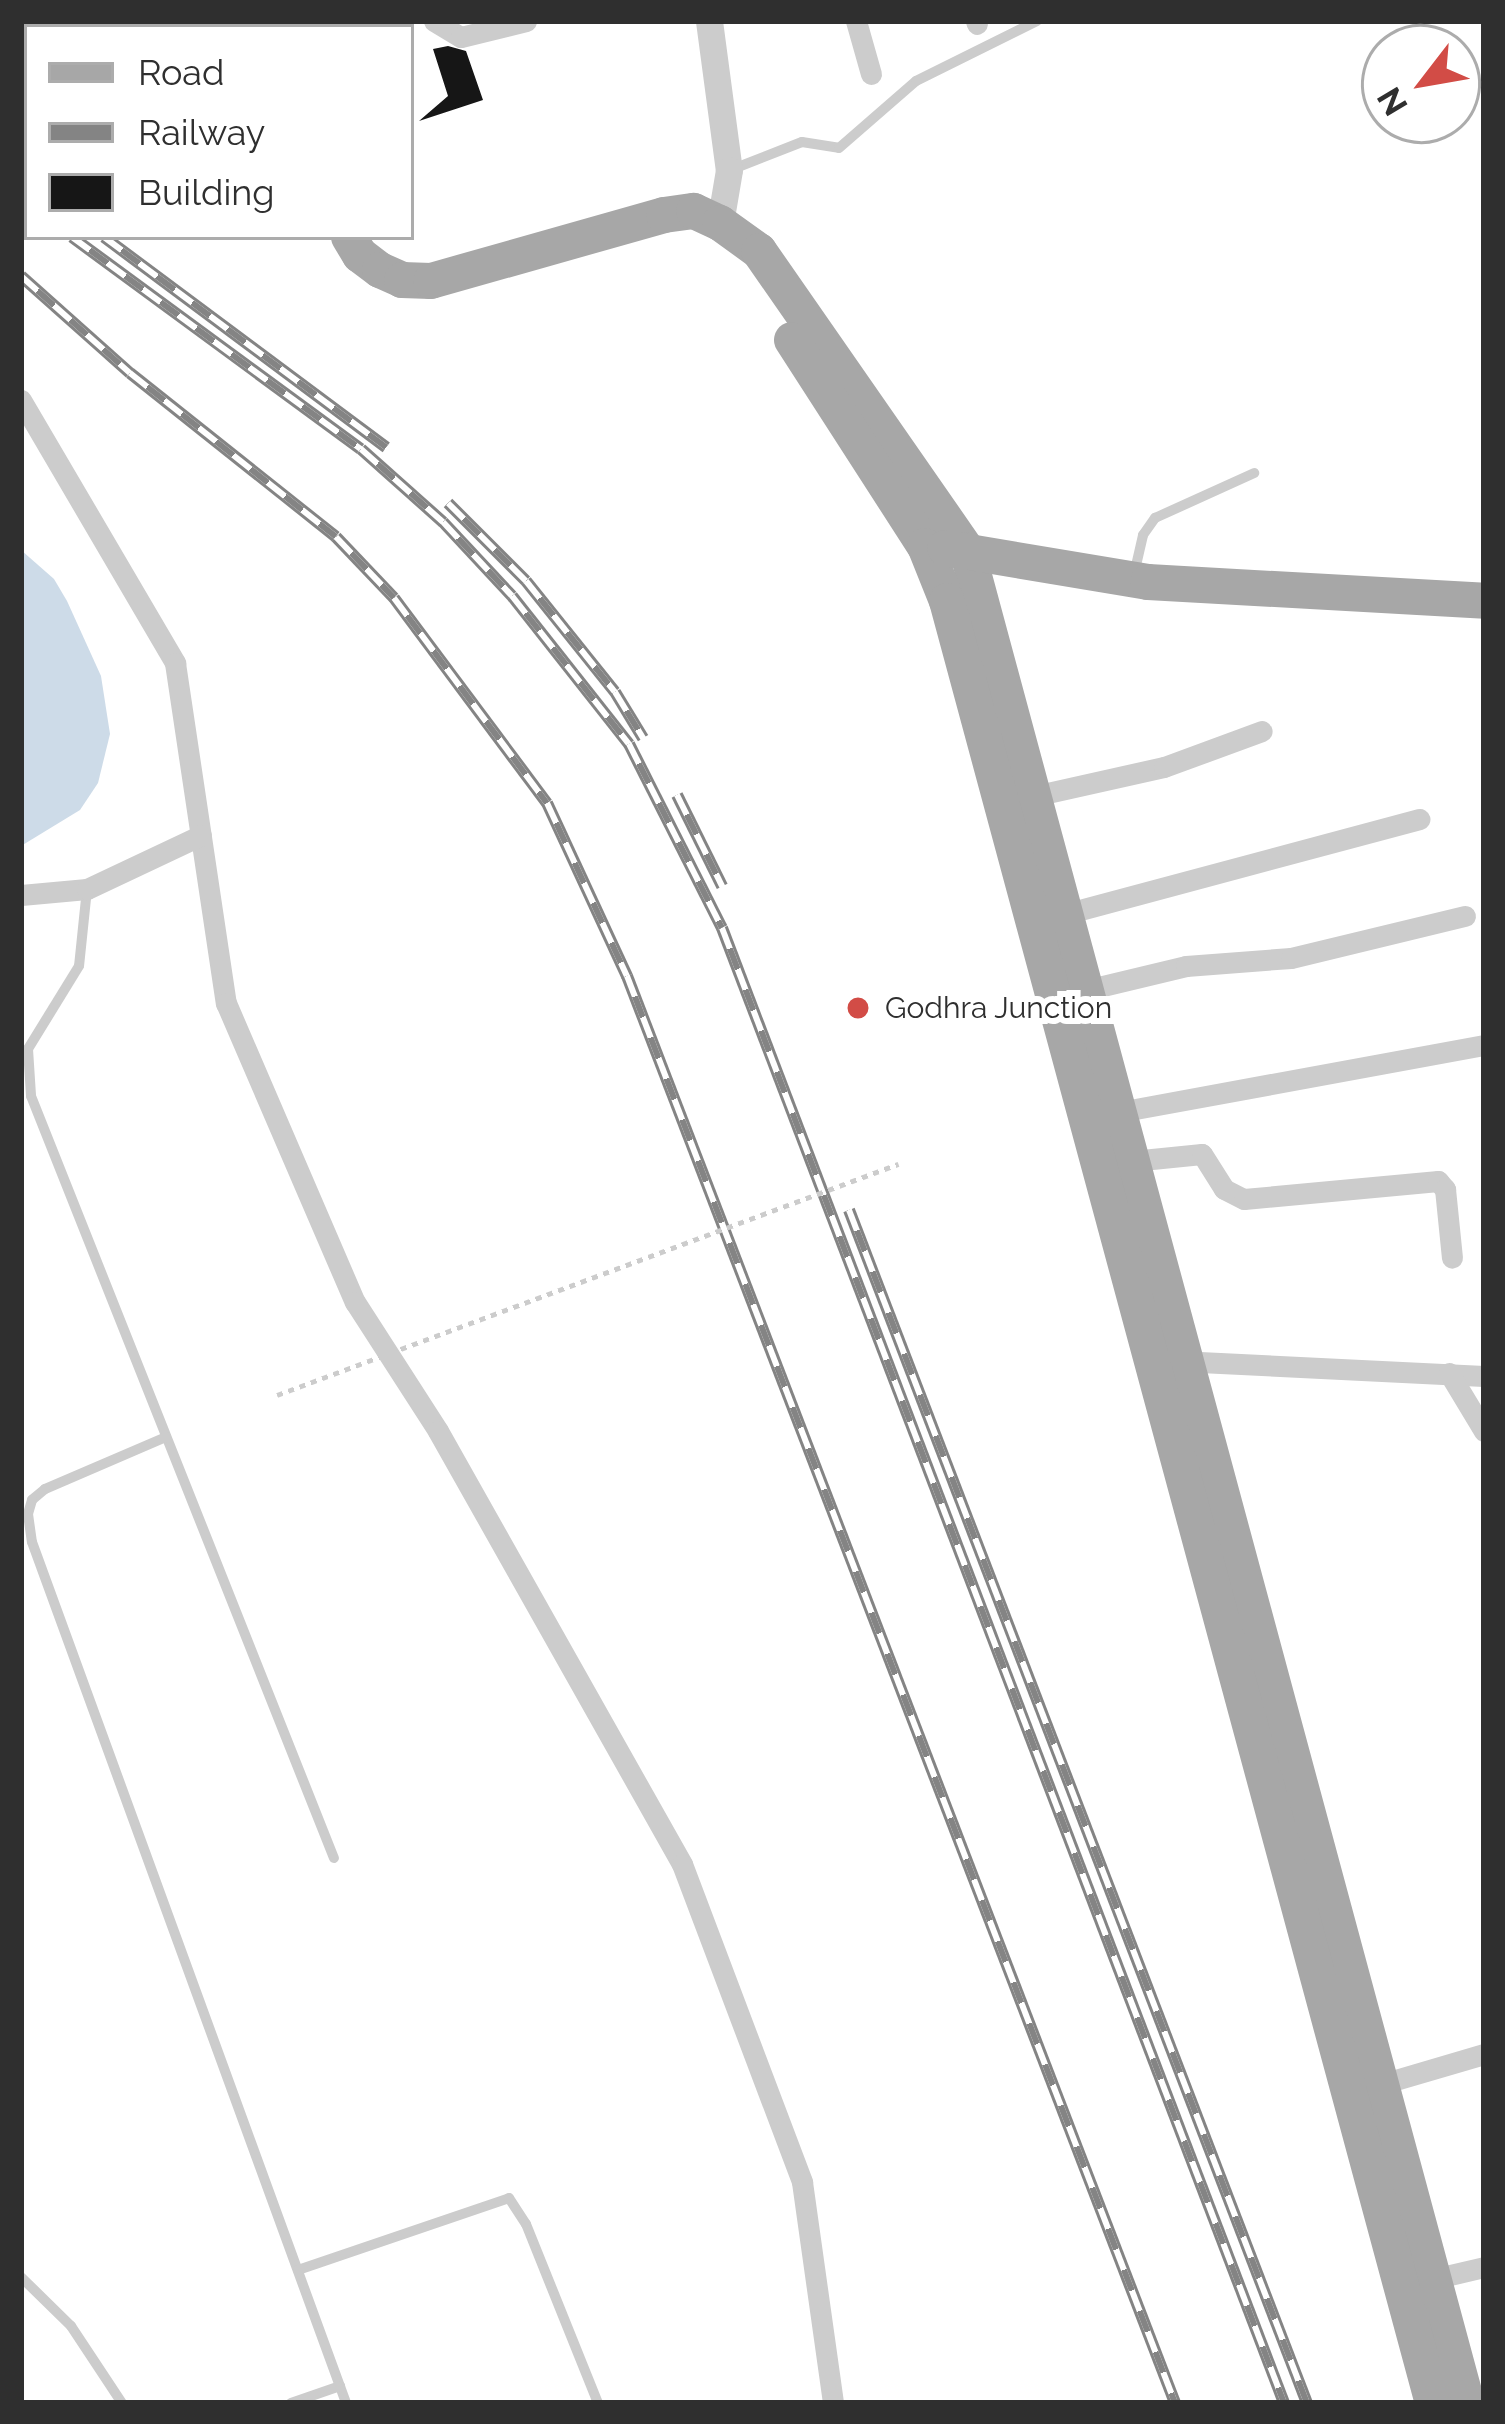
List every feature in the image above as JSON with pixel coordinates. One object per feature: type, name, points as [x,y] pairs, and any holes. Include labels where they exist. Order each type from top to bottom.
[{"type":"main road","points":[[352,240],[360,255],[380,270],[402,280],[430,280],[664,215],[694,211],[759,251],[967,550],[963,599],[1365,2089],[1433,2403]]},
{"type":"main road","points":[[728,230],[744,265],[963,599],[1034,796],[1132,1161],[1170,1364]]},
{"type":"main road","points":[[925,546],[1133,580],[1484,601]]},
{"type":"main road","points":[[963,599],[1064,567]]},
{"type":"main road","points":[[1365,2089],[1433,2279],[1467,2403]]},
{"type":"street","points":[[434,21],[461,38],[526,21]]},
{"type":"street","points":[[709,21],[729,170],[728,230]]},
{"type":"street","points":[[856,21],[872,74]]},
{"type":"street","points":[[21,400],[175,663],[226,1003],[355,1302],[438,1431],[682,1864],[802,2182],[833,2403]]},
{"type":"street","points":[[1034,796],[1164,767],[1262,731]]},
{"type":"street","points":[[1065,914],[1418,819]]},
{"type":"street","points":[[21,895],[87,889],[201,835]]},
{"type":"street","points":[[1086,990],[1201,964],[1276,961],[1466,916]]},
{"type":"street","points":[[1118,1112],[1484,1046]]},
{"type":"street","points":[[1132,1161],[1195,1152],[1208,1161],[1224,1190],[1244,1199],[1438,1180],[1445,1189],[1452,1258]]},
{"type":"street","points":[[1170,1364],[1484,1376]]},
{"type":"street","points":[[1449,1372],[1484,1430]]},
{"type":"street","points":[[1365,2089],[1484,2054]]},
{"type":"street","points":[[1433,2279],[1484,2267]]},
{"type":"lane","points":[[729,170],[802,142],[839,148],[916,81],[1037,21]]},
{"type":"lane","points":[[1133,580],[1143,535],[1155,518],[1254,473]]},
{"type":"lane","points":[[87,889],[79,966],[28,1048],[31,1096],[334,1858]]},
{"type":"lane","points":[[31,1506],[45,1489],[166,1437]]},
{"type":"lane","points":[[21,1493],[31,1506],[32,1542],[346,2403]]},
{"type":"lane","points":[[298,2270],[509,2198],[526,2224],[598,2403]]},
{"type":"lane","points":[[21,2277],[71,2326],[122,2403]]},
{"type":"lane","points":[[291,2403],[340,2386]]},
{"type":"path","points":[[277,1395],[898,1164]]},
{"type":"water","points":[[21,550],[54,579],[67,601],[101,676],[110,734],[98,783],[80,810],[21,846]]},
{"type":"building","points":[[448,46],[466,51],[483,100],[419,121],[448,96],[433,49]]},
{"type":"railway","points":[[76,240],[361,449],[443,522],[512,596],[629,744],[722,928],[1284,2403]]},
{"type":"railway","points":[[108,240],[386,447]]},
{"type":"railway","points":[[21,276],[130,373],[336,537],[394,598],[547,803],[627,976],[1175,2403]]},
{"type":"railway","points":[[448,503],[526,581],[615,692],[643,738]]},
{"type":"railway","points":[[677,795],[722,886]]},
{"type":"railway","points":[[849,1210],[1307,2403]]},
{"type":"place","name":"Godhra Junction","points":[[858,1008]]}]
